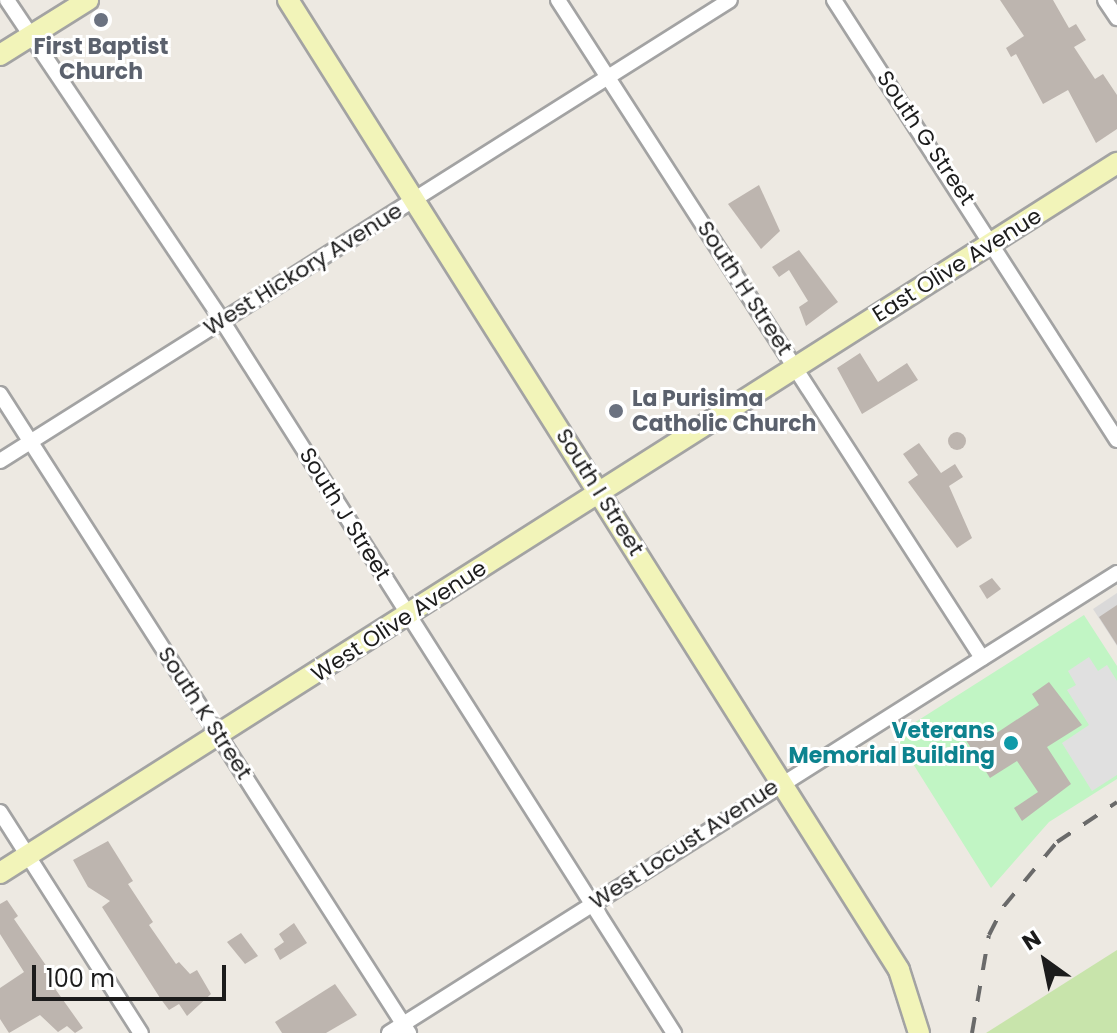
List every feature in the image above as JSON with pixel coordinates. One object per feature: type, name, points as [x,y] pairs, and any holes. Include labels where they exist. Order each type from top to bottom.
[{"type":"street","name":"South J Street","points":[[7,0],[34,34],[221,319],[674,1033]]},
{"type":"street","points":[[0,55],[88,0]]},
{"type":"street","name":"South I Street","points":[[288,0],[412,202],[600,492],[782,782],[907,987],[919,1033]]},
{"type":"street","name":"South H Street","points":[[558,0],[797,366],[982,658]]},
{"type":"street","name":"West Hickory Avenue","points":[[0,461],[730,0]]},
{"type":"street","name":"South G Street","points":[[834,0],[994,242],[1117,440]]},
{"type":"street","points":[[1105,0],[1117,18]]},
{"type":"street","name":"East Olive Avenue","points":[[797,366],[1117,163]]},
{"type":"street","name":"West Olive Avenue","points":[[0,873],[797,366]]},
{"type":"street","name":"South K Street","points":[[0,394],[406,1028]]},
{"type":"street","name":"West Locust Avenue","points":[[389,1033],[406,1028],[590,904],[1117,573]]},
{"type":"street","points":[[0,812],[141,1033]]},
{"type":"shaded area","points":[[1117,593],[1117,646],[1093,609]]},
{"type":"shaded area","points":[[1089,657],[1098,671],[1107,665],[1117,681],[1117,775],[1092,791],[1062,743],[1089,725],[1067,690],[1076,685],[1068,671]]},
{"type":"green space","points":[[1084,615],[1117,666],[1117,779],[1049,822],[991,888],[895,735]]},
{"type":"green space","points":[[1117,950],[1117,1033],[986,1033]]},
{"type":"building","points":[[1000,0],[1053,0],[1069,28],[1076,24],[1086,40],[1074,47],[1095,79],[1103,74],[1117,95],[1117,129],[1096,143],[1068,90],[1043,104],[1016,54],[1011,57],[1006,48],[1024,36]]},
{"type":"building","points":[[759,185],[780,231],[761,249],[728,204]]},
{"type":"building","points":[[799,250],[838,302],[806,326],[799,307],[808,301],[789,270],[779,277],[772,267]]},
{"type":"building","points":[[860,353],[878,382],[907,363],[918,380],[862,414],[837,368]]},
{"type":"building","points":[[953,432],[961,432],[966,441],[964,448],[953,450],[948,445],[948,437]]},
{"type":"building","points":[[919,443],[941,473],[955,464],[963,477],[949,486],[972,538],[957,548],[908,482],[918,475],[903,454]]},
{"type":"building","points":[[992,578],[1001,589],[987,599],[979,586]]},
{"type":"building","points":[[1117,605],[1117,645],[1099,617]]},
{"type":"building","name":"Veterans Memorial Building","points":[[1049,682],[1082,725],[1047,747],[1071,784],[1022,821],[1014,808],[1038,792],[1017,761],[990,778],[964,737],[981,726],[989,738],[1039,705],[1032,694]]},
{"type":"building","points":[[108,841],[133,881],[128,884],[153,922],[149,925],[176,964],[179,962],[190,974],[197,970],[211,994],[187,1016],[179,1004],[169,1010],[160,998],[102,907],[110,901],[88,887],[73,860]]},
{"type":"building","points":[[7,900],[18,916],[14,919],[56,980],[51,983],[83,1028],[75,1033],[67,1026],[58,1032],[40,1015],[9,1033],[0,1019],[0,988],[24,972],[0,934],[0,904]]},
{"type":"building","points":[[294,923],[307,943],[280,960],[274,949],[284,942],[279,934]]},
{"type":"building","points":[[241,933],[258,956],[245,964],[227,942]]},
{"type":"building","points":[[335,984],[357,1015],[326,1033],[282,1033],[275,1022]]},
{"type":"railway","points":[[972,1033],[989,935],[1004,906],[1057,842],[1117,802]]},
{"type":"place","name":"First Baptist Church","points":[[101,20]]},
{"type":"place","name":"La Purisima Catholic Church","points":[[616,411]]},
{"type":"place","name":"Veterans Memorial Building","points":[[1011,743]]}]
